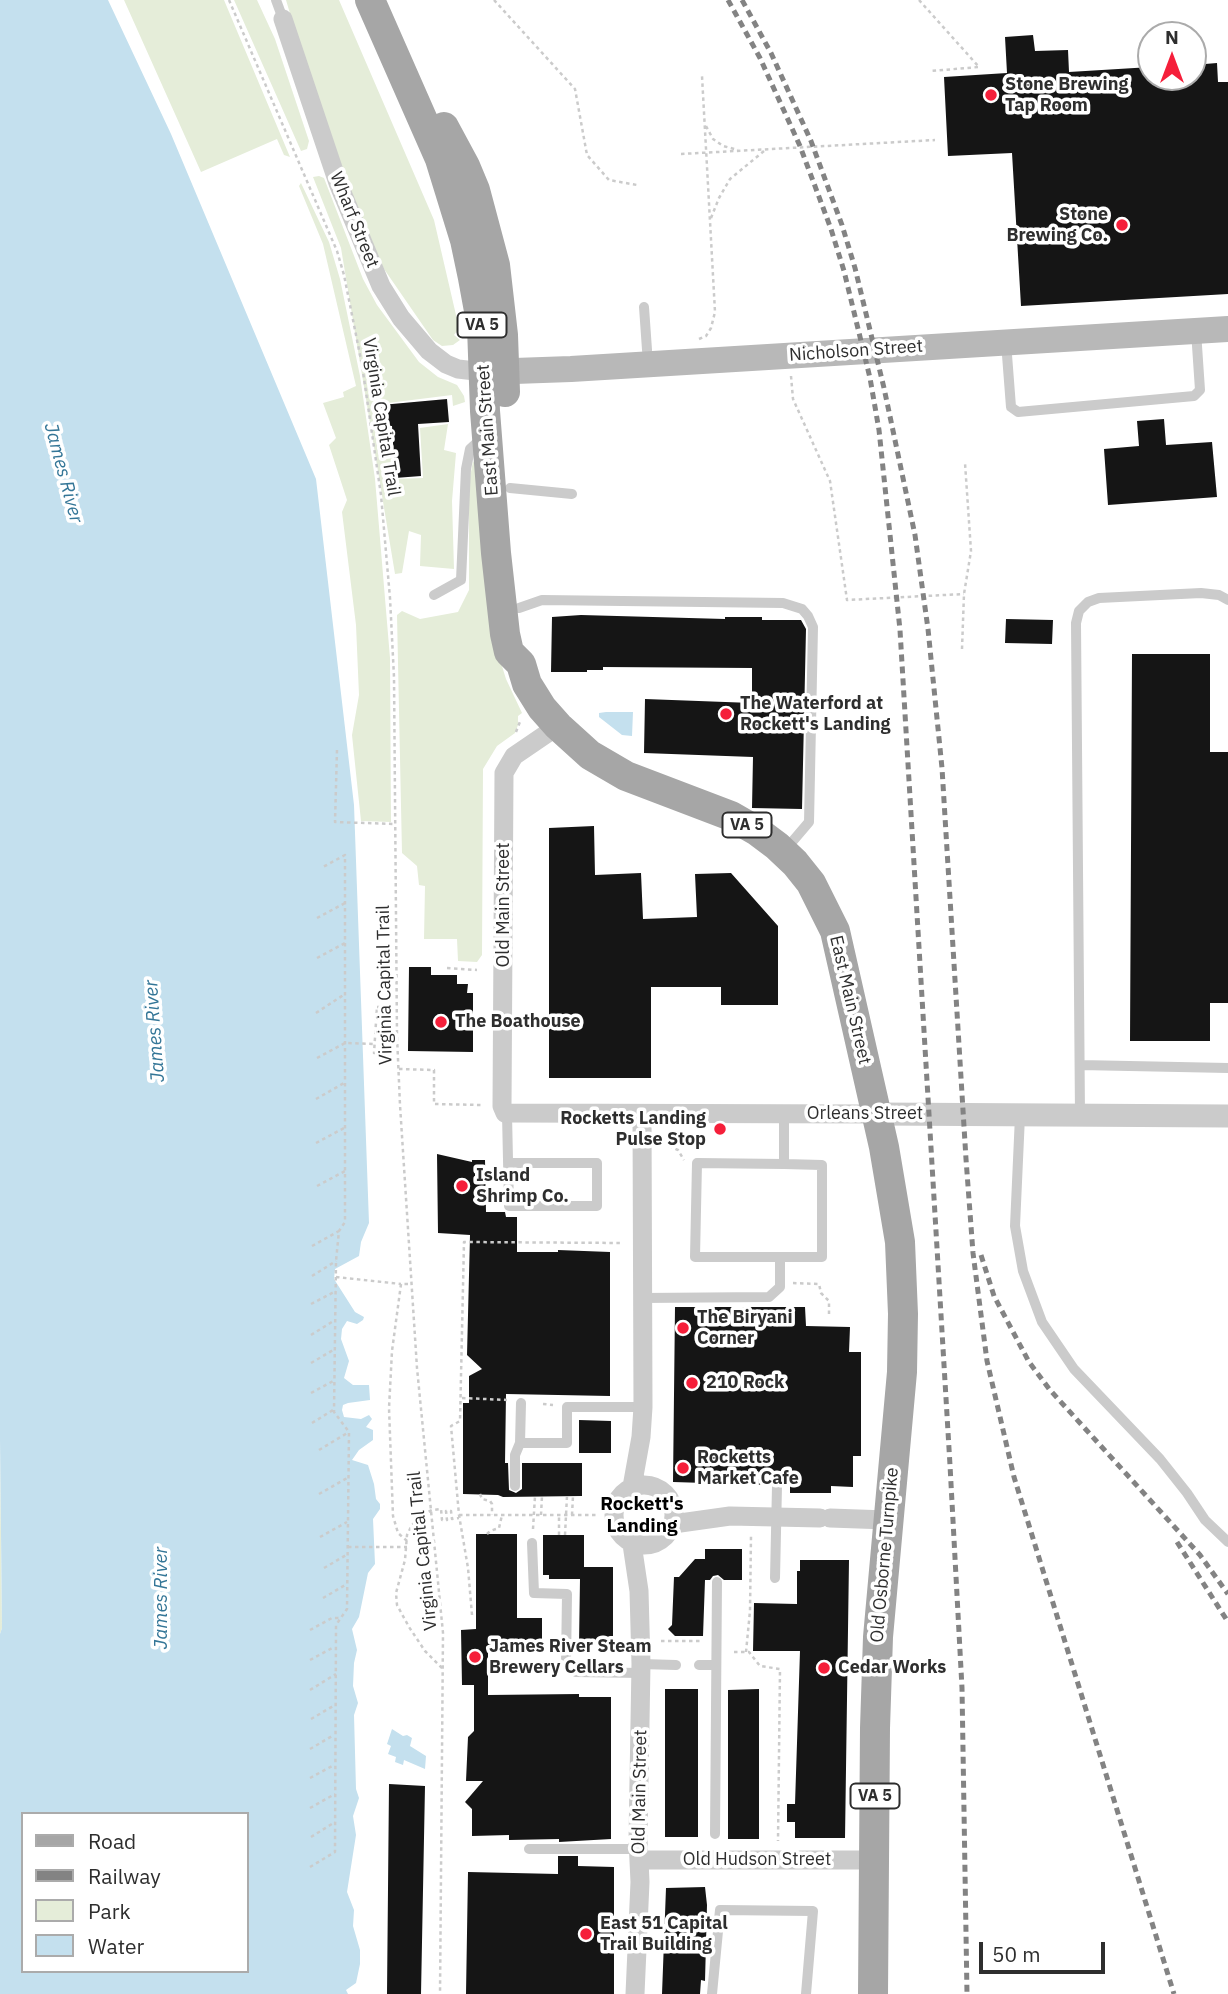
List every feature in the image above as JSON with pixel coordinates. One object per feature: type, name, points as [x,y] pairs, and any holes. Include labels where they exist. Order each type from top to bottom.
[{"type":"main road","name":"East Main Street","points":[[370,0],[440,159],[457,212],[494,372],[510,488],[519,608],[526,649],[521,664]]},
{"type":"main road","name":"East Main Street","points":[[384,0],[433,108],[467,171],[483,216],[497,277],[503,335],[494,372],[487,434],[505,634],[509,652],[521,664],[527,684],[542,708],[577,744],[605,765],[731,816],[757,831],[783,851],[811,883],[835,931],[884,1147],[900,1242]]},
{"type":"main road","name":"Nicholson Street","points":[[494,372],[1228,328]]},
{"type":"main road","name":"Old Osborne Turnpike","points":[[873,1994],[878,1650],[887,1520],[902,1372],[900,1242]]},
{"type":"street","name":"Wharf Street","points":[[283,19],[338,183],[381,286],[401,318],[429,351],[446,364],[458,369],[494,372]]},
{"type":"street","name":"Old Main Street","points":[[505,1112],[504,774],[514,756],[558,726]]},
{"type":"street","name":"Orleans Street","points":[[505,1112],[1228,1116]]},
{"type":"street","name":"Old Main Street","points":[[635,1994],[641,1668],[639,1591],[632,1544],[618,1532],[613,1515],[619,1498],[642,1486],[642,1114]]},
{"type":"street","points":[[642,1486],[668,1496],[673,1514],[887,1520]]},
{"type":"street","name":"Old Main Street","points":[[639,1591],[652,1545],[662,1541],[673,1514]]},
{"type":"street","points":[[632,1544],[652,1545]]},
{"type":"street","name":"Old Hudson Street","points":[[639,1854],[875,1860]]},
{"type":"lane","points":[[276,0],[283,19]]},
{"type":"lane","points":[[644,307],[648,364]]},
{"type":"lane","points":[[1006,342],[1012,407],[1018,412],[1194,396],[1200,390],[1196,331]]},
{"type":"lane","points":[[434,595],[461,580],[466,469],[470,449],[487,434]]},
{"type":"lane","points":[[510,488],[572,494]]},
{"type":"lane","points":[[1080,1115],[1076,623],[1079,611],[1088,602],[1099,598],[1201,593],[1219,595],[1228,600]]},
{"type":"lane","points":[[519,608],[542,600],[783,603],[802,609],[813,627],[809,822],[783,851]]},
{"type":"lane","points":[[1080,1065],[1228,1068]]},
{"type":"lane","points":[[505,1112],[509,1206],[597,1206],[597,1163],[509,1163]]},
{"type":"lane","points":[[784,1164],[785,1114]]},
{"type":"lane","points":[[1020,1114],[1015,1226],[1023,1271],[1042,1322],[1074,1368],[1160,1459],[1205,1520],[1228,1542]]},
{"type":"lane","points":[[696,1163],[784,1164],[822,1164],[822,1257],[695,1257],[696,1163]]},
{"type":"lane","points":[[642,1298],[769,1297],[775,1294],[779,1283],[780,1257]]},
{"type":"lane","points":[[515,1486],[515,1455],[520,1443],[517,1401]]},
{"type":"lane","points":[[520,1443],[567,1443],[568,1406],[643,1406]]},
{"type":"lane","points":[[775,1578],[777,1486]]},
{"type":"lane","points":[[532,1543],[534,1593],[567,1594],[566,1664],[576,1672],[676,1665]]},
{"type":"lane","points":[[715,1834],[717,1582]]},
{"type":"lane","points":[[699,1665],[715,1665]]},
{"type":"lane","points":[[529,1849],[639,1854]]},
{"type":"lane","points":[[712,1994],[720,1910],[728,1910],[813,1911],[806,1994]]},
{"type":"path","name":"Virginia Capital Trail","points":[[229,0],[330,233],[344,275],[374,444],[387,554],[394,677],[398,1069],[422,1433],[442,1619],[440,1994]]},
{"type":"path","points":[[494,0],[575,89],[587,155],[609,180],[636,184]]},
{"type":"path","points":[[919,0],[979,67],[932,71]]},
{"type":"path","points":[[697,346],[697,340],[706,336],[711,328],[715,312],[702,76]]},
{"type":"path","points":[[704,123],[713,139],[723,146],[740,151]]},
{"type":"path","points":[[681,154],[935,140]]},
{"type":"path","points":[[710,221],[730,179],[767,150]]},
{"type":"path","points":[[789,356],[793,399],[830,481],[847,600],[964,594]]},
{"type":"path","points":[[962,649],[964,594],[971,551],[965,463]]},
{"type":"path","points":[[337,750],[335,821],[395,824]]},
{"type":"path","points":[[312,1246],[339,1231],[345,1223],[345,855],[323,867]]},
{"type":"path","points":[[317,918],[345,903]]},
{"type":"path","points":[[317,958],[345,943]]},
{"type":"path","points":[[447,968],[477,970]]},
{"type":"path","points":[[316,1013],[345,994]]},
{"type":"path","points":[[383,1052],[381,1007],[377,1007],[374,1053],[388,1052],[387,1036],[397,1036]]},
{"type":"path","points":[[317,1058],[345,1043],[374,1044]]},
{"type":"path","points":[[398,1069],[434,1070],[434,1104],[483,1105]]},
{"type":"path","points":[[316,1099],[345,1083]]},
{"type":"path","points":[[316,1143],[345,1127]]},
{"type":"path","points":[[669,1146],[678,1150],[684,1161]]},
{"type":"path","points":[[317,1186],[345,1171]]},
{"type":"path","points":[[310,1867],[335,1852],[336,1625],[347,1609],[349,1432],[334,1412],[336,1261],[339,1231]]},
{"type":"path","points":[[472,1615],[451,1426],[460,1421],[462,1398],[464,1242],[623,1243]]},
{"type":"path","points":[[312,1276],[336,1261]]},
{"type":"path","points":[[336,1277],[411,1284]]},
{"type":"path","points":[[779,1283],[818,1284],[821,1293],[829,1301],[829,1316]]},
{"type":"path","points":[[401,1284],[392,1351],[389,1428],[394,1521],[398,1533],[407,1541]]},
{"type":"path","points":[[311,1304],[336,1291]]},
{"type":"path","points":[[311,1335],[335,1320]]},
{"type":"path","points":[[311,1363],[335,1349]]},
{"type":"path","points":[[311,1393],[335,1380]]},
{"type":"path","points":[[462,1398],[517,1401]]},
{"type":"path","points":[[543,1404],[557,1405]]},
{"type":"path","points":[[312,1423],[334,1409]]},
{"type":"path","points":[[319,1450],[349,1432]]},
{"type":"path","points":[[319,1494],[349,1477]]},
{"type":"path","points":[[480,1494],[482,1499],[492,1504],[492,1515]]},
{"type":"path","points":[[534,1515],[535,1496]]},
{"type":"path","points":[[541,1515],[542,1496]]},
{"type":"path","points":[[565,1535],[567,1496]]},
{"type":"path","points":[[572,1515],[573,1496]]},
{"type":"path","points":[[443,1668],[419,1643],[397,1605],[396,1593],[411,1525],[422,1515],[441,1509],[442,1520],[447,1520],[446,1511],[451,1511],[452,1519],[492,1515],[598,1515]]},
{"type":"path","points":[[487,1534],[499,1528],[502,1515]]},
{"type":"path","points":[[559,1515],[559,1535]]},
{"type":"path","points":[[320,1537],[348,1521]]},
{"type":"path","points":[[746,1652],[750,1611],[751,1536]]},
{"type":"path","points":[[348,1547],[407,1547]]},
{"type":"path","points":[[324,1568],[348,1554]]},
{"type":"path","points":[[323,1598],[347,1584]]},
{"type":"path","points":[[310,1630],[332,1618],[341,1618]]},
{"type":"path","points":[[661,1641],[706,1641]]},
{"type":"path","points":[[310,1660],[336,1647]]},
{"type":"path","points":[[734,1652],[746,1652],[760,1667],[780,1669],[778,1841]]},
{"type":"path","points":[[310,1690],[336,1674]]},
{"type":"path","points":[[311,1719],[336,1704]]},
{"type":"path","points":[[310,1749],[335,1734]]},
{"type":"path","points":[[310,1779],[335,1764]]},
{"type":"path","points":[[310,1808],[335,1794]]},
{"type":"path","points":[[311,1837],[335,1822]]},
{"type":"green space","points":[[124,0],[224,0],[290,157],[284,155],[277,139],[201,172]]},
{"type":"green space","points":[[234,0],[257,0],[275,39],[309,141],[307,149],[301,151]]},
{"type":"green space","points":[[286,0],[339,0],[434,220],[459,328],[454,335],[460,340],[453,345],[442,346],[433,340],[384,269],[357,213],[311,85]]},
{"type":"green space","points":[[313,177],[324,178],[363,279],[377,305],[419,362],[438,377],[457,385],[464,396],[465,402],[453,406],[452,395],[380,404],[382,428],[390,429],[394,479],[423,478],[420,428],[448,424],[444,450],[456,453],[452,501],[454,569],[420,566],[421,535],[409,531],[402,573],[395,574],[341,248]]},
{"type":"green space","points":[[301,183],[329,242],[340,279],[360,376],[375,479],[390,658],[391,822],[361,821],[352,735],[359,695],[356,625],[342,512],[347,500],[329,445],[336,438],[323,403],[344,397],[343,392],[356,386],[323,244],[299,186]]},
{"type":"green space","points":[[473,461],[477,468],[493,637],[506,679],[522,713],[518,716],[515,733],[497,746],[483,769],[482,955],[477,962],[458,961],[457,939],[424,939],[425,886],[419,885],[417,866],[402,853],[397,615],[402,611],[420,619],[458,612],[469,590],[469,483]]},
{"type":"green space","points":[[0,1439],[2,1628],[0,1634]]},
{"type":"water","name":"James River","points":[[0,0],[108,0],[171,134],[316,479],[354,805],[369,1223],[361,1242],[359,1256],[335,1269],[334,1279],[355,1312],[364,1317],[357,1324],[347,1321],[342,1329],[341,1339],[349,1361],[344,1378],[353,1385],[369,1385],[370,1400],[348,1403],[343,1405],[342,1410],[344,1417],[361,1419],[369,1415],[372,1419],[366,1427],[373,1430],[373,1440],[359,1450],[352,1460],[368,1465],[376,1499],[380,1504],[380,1509],[373,1519],[375,1564],[368,1573],[359,1617],[352,1629],[357,1650],[353,1686],[358,1703],[354,1715],[356,1789],[359,1798],[353,1816],[356,1835],[347,1892],[354,1910],[353,1926],[360,1950],[360,1964],[356,1983],[346,1990],[348,1994],[0,1994]]},
{"type":"water","points":[[633,712],[632,736],[622,735],[599,717],[599,713]]},
{"type":"water","points":[[392,1729],[412,1738],[410,1746],[426,1756],[425,1769],[404,1760],[403,1765],[395,1762],[396,1757],[388,1754],[391,1746],[387,1744]]},
{"type":"building","name":"Stone Brewing Co.","points":[[1033,35],[1035,51],[1068,50],[1069,72],[1137,68],[1137,91],[1207,91],[1207,64],[1217,63],[1218,82],[1228,82],[1228,294],[1021,306],[1012,153],[948,156],[944,77],[1007,73],[1005,37]]},
{"type":"building","points":[[447,399],[449,422],[418,424],[421,476],[395,478],[392,426],[383,426],[381,405]]},
{"type":"building","points":[[1164,419],[1166,445],[1212,442],[1217,497],[1108,505],[1104,449],[1139,446],[1137,421]]},
{"type":"building","name":"The Waterford at Rockett's Landing","points":[[581,615],[725,619],[762,617],[762,620],[801,620],[806,629],[802,809],[752,808],[753,757],[644,753],[645,699],[752,703],[752,668],[603,667],[603,670],[587,672],[551,672],[552,617]]},
{"type":"building","points":[[1006,619],[1053,620],[1052,644],[1005,643]]},
{"type":"building","points":[[1132,654],[1210,654],[1210,752],[1228,752],[1228,1003],[1210,1003],[1210,1041],[1130,1041]]},
{"type":"building","points":[[594,826],[595,875],[641,873],[643,919],[697,917],[695,874],[731,873],[778,926],[778,1005],[721,1005],[721,987],[651,987],[651,1078],[549,1078],[549,828]]},
{"type":"building","name":"The Boathouse","points":[[409,967],[431,967],[431,975],[457,975],[457,984],[468,984],[467,993],[473,993],[473,1052],[408,1051]]},
{"type":"building","points":[[437,1154],[472,1162],[485,1160],[486,1212],[505,1212],[506,1217],[517,1217],[517,1252],[610,1252],[610,1396],[506,1394],[505,1463],[508,1463],[509,1490],[516,1493],[522,1489],[522,1463],[582,1463],[582,1496],[503,1497],[463,1494],[463,1403],[469,1403],[469,1376],[482,1369],[467,1355],[470,1235],[438,1233]]},
{"type":"building","points":[[675,1307],[805,1307],[806,1326],[850,1327],[849,1352],[861,1352],[861,1456],[853,1456],[853,1487],[831,1486],[831,1493],[790,1493],[790,1486],[784,1486],[778,1479],[773,1480],[770,1485],[673,1482]]},
{"type":"building","points":[[579,1420],[611,1421],[611,1453],[579,1453]]},
{"type":"building","points":[[476,1534],[517,1534],[517,1618],[542,1618],[542,1640],[518,1640],[518,1645],[488,1645],[488,1695],[579,1694],[579,1697],[611,1697],[611,1839],[559,1842],[559,1839],[509,1840],[509,1835],[472,1836],[472,1809],[465,1802],[483,1781],[466,1781],[468,1737],[474,1731],[474,1685],[462,1685],[461,1630],[476,1629]]},
{"type":"building","points":[[543,1535],[584,1535],[584,1567],[613,1567],[613,1645],[579,1645],[580,1579],[549,1579],[549,1575],[543,1575]]},
{"type":"building","points":[[705,1549],[742,1549],[742,1580],[724,1580],[718,1575],[705,1580],[703,1636],[675,1636],[668,1629],[672,1625],[674,1577],[679,1577],[695,1559],[705,1559]]},
{"type":"building","name":"Cedar Works","points":[[800,1560],[849,1560],[845,1838],[795,1838],[795,1822],[787,1822],[787,1804],[795,1804],[800,1651],[753,1651],[754,1603],[797,1604],[797,1571],[800,1571]]},
{"type":"building","points":[[665,1689],[698,1689],[698,1837],[665,1837]]},
{"type":"building","points":[[759,1689],[759,1839],[728,1839],[728,1690]]},
{"type":"building","points":[[389,1784],[425,1786],[421,1994],[387,1994]]},
{"type":"building","points":[[558,1856],[578,1856],[578,1866],[614,1867],[614,1994],[466,1994],[468,1872],[558,1874]]},
{"type":"building","points":[[705,1887],[705,1981],[701,1980],[700,1994],[662,1994],[666,1888]]},
{"type":"railway","points":[[728,0],[760,58],[800,146],[831,229],[870,378],[879,430],[900,630],[950,1465],[962,1688],[967,1994]]},
{"type":"railway","points":[[742,0],[771,53],[811,141],[842,225],[884,388],[915,535],[928,629],[942,768],[973,1253],[987,1361],[1014,1477],[1174,1994]]},
{"type":"railway","points":[[981,1255],[994,1296],[1029,1362],[1050,1390],[1200,1555],[1228,1594]]},
{"type":"railway","points":[[1177,1542],[1228,1622]]},
{"type":"place","name":"Stone Brewing Tap Room","points":[[991,95]]},
{"type":"place","name":"Stone Brewing Co.","points":[[1122,225]]},
{"type":"place","name":"The Waterford at Rockett's Landing","points":[[726,714]]},
{"type":"place","name":"The Boathouse","points":[[441,1022]]},
{"type":"place","name":"Rocketts Landing Pulse Stop","points":[[720,1129]]},
{"type":"place","name":"Island Shrimp Co.","points":[[462,1186]]},
{"type":"place","name":"The Biryani Corner","points":[[683,1328]]},
{"type":"place","name":"210 Rock","points":[[692,1383]]},
{"type":"place","name":"Rocketts Market Cafe","points":[[683,1468]]},
{"type":"place","name":"James River Steam Brewery Cellars","points":[[475,1657]]},
{"type":"place","name":"Cedar Works","points":[[824,1668]]},
{"type":"place","name":"East 51 Capital Trail Building","points":[[586,1934]]},
{"type":"district","name":"Rockett's Landing","points":[[642,1516]]}]
